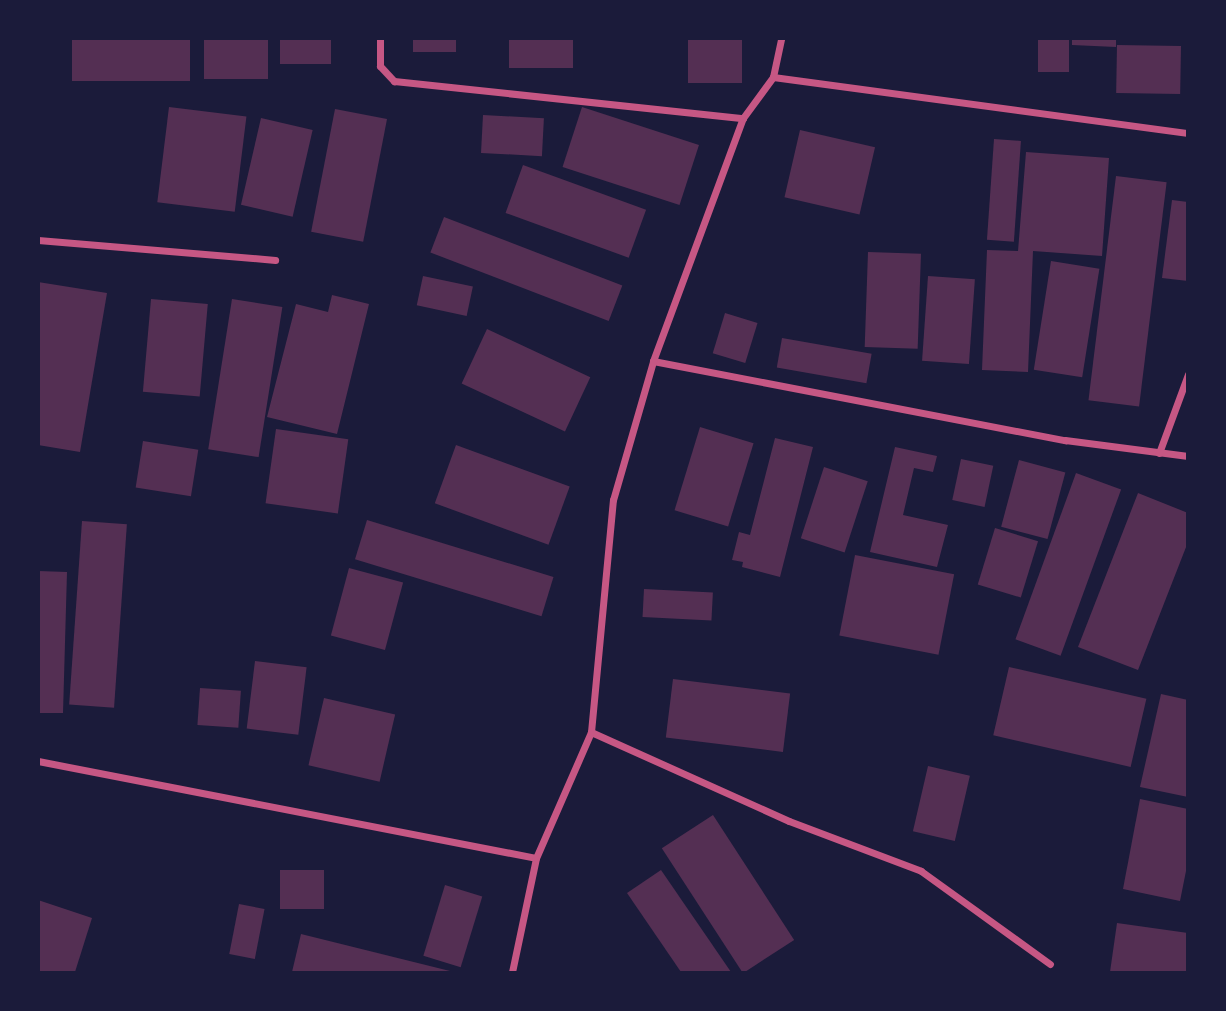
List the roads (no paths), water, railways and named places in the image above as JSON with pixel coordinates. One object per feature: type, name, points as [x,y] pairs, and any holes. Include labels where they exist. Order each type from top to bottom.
[{"type":"street","points":[[380,38],[380,66],[394,81],[743,118]]},
{"type":"street","points":[[512,972],[536,858],[591,732],[613,500],[653,361],[743,118],[773,77],[781,38]]},
{"type":"street","points":[[773,77],[1188,133]]},
{"type":"street","points":[[38,240],[275,260]]},
{"type":"street","points":[[653,361],[1065,440],[1188,456]]},
{"type":"street","points":[[1159,453],[1188,374]]},
{"type":"street","points":[[591,732],[789,821],[921,871],[1050,964]]},
{"type":"street","points":[[38,761],[536,858]]}]
